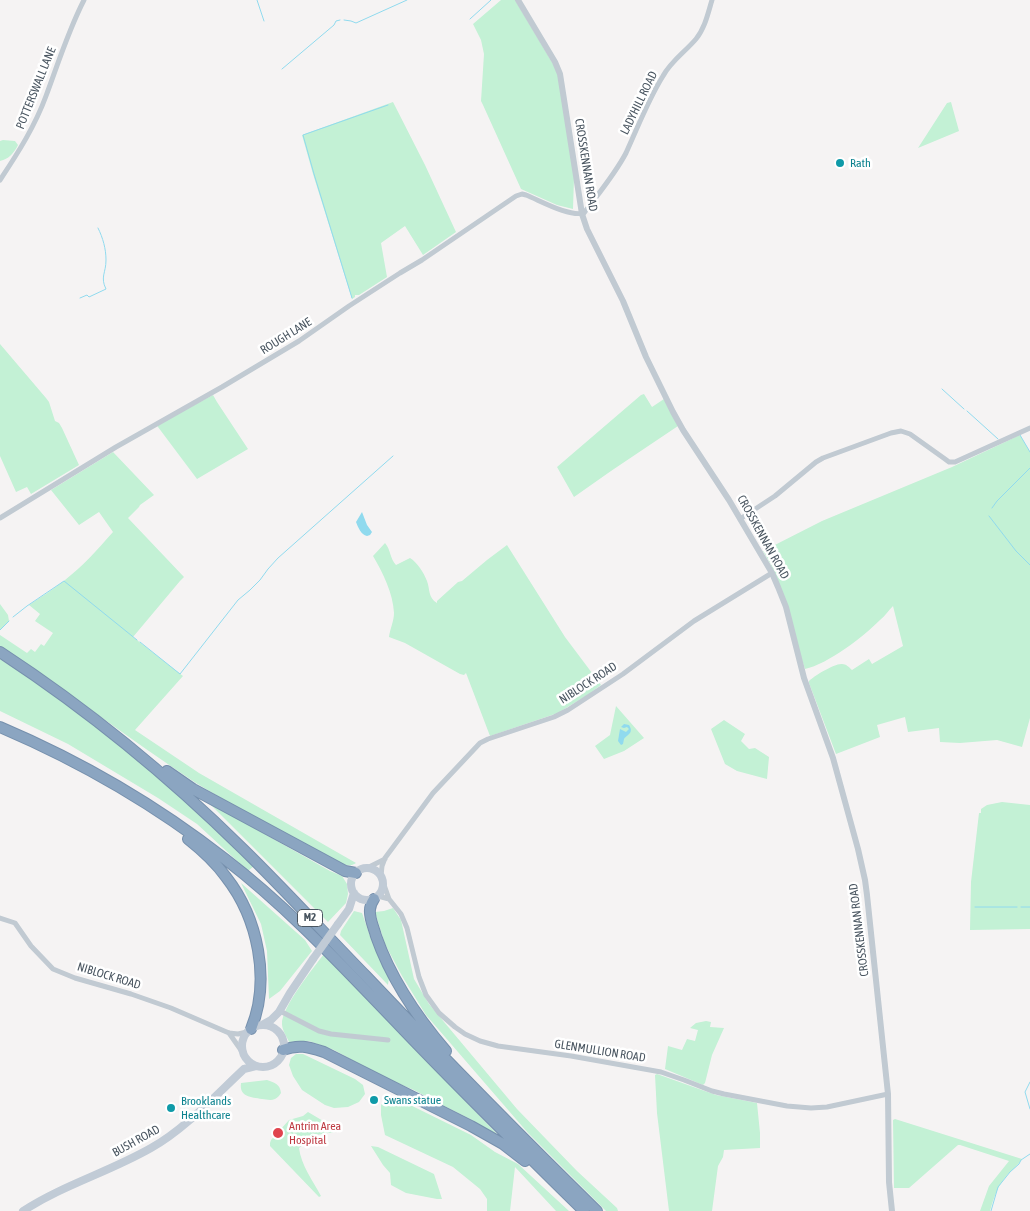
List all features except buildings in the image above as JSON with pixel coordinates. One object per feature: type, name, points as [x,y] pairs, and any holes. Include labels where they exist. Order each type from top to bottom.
[{"type":"highway","name":"M2","points":[[0,652],[118,738],[159,771],[242,848],[499,1115],[597,1211]]},
{"type":"highway","name":"M2","points":[[0,727],[59,754],[126,790],[225,859],[307,930],[475,1104],[584,1211]]},
{"type":"highway","points":[[118,738],[193,789],[345,871],[356,873]]},
{"type":"highway","points":[[126,790],[174,827],[212,860],[226,877],[243,904],[254,932],[260,966],[257,1015],[249,1030]]},
{"type":"highway","points":[[372,898],[371,918],[379,944],[403,994],[433,1036],[499,1115]]},
{"type":"highway","points":[[283,1050],[291,1047],[305,1046],[324,1052],[503,1144],[553,1180]]},
{"type":"main road","points":[[244,1069],[242,1040],[249,1030],[271,1020],[280,1011],[313,958],[349,909],[358,902],[372,898],[383,887],[382,879],[375,870],[367,868],[356,873],[353,877],[351,882],[352,888],[357,896],[372,898]]},
{"type":"main road","points":[[349,909],[354,893]]},
{"type":"main road","points":[[278,1032],[280,1011]]},
{"type":"main road","points":[[244,1055],[250,1063],[262,1067],[275,1063],[282,1055],[282,1038],[278,1032],[273,1028],[262,1025]]},
{"type":"main road","name":"BUSH ROAD","points":[[24,1211],[62,1189],[152,1148],[174,1133],[244,1069],[256,1066]]},
{"type":"street","name":"POTTERSWALL LANE","points":[[0,180],[30,133],[46,97],[71,28],[84,0]]},
{"type":"street","name":"CROSSKENNAN ROAD","points":[[518,0],[555,62],[560,74],[586,230],[623,301],[646,357],[673,412],[730,500],[772,573],[786,608],[804,678],[833,758],[861,864],[867,895],[888,1094],[889,1182],[892,1211]]},
{"type":"street","name":"LADYHILL ROAD","points":[[582,214],[625,154],[663,75],[701,32],[712,0]]},
{"type":"street","name":"ROUGH LANE","points":[[0,518],[116,447],[299,341],[350,305],[422,260],[516,196],[526,194],[557,208],[582,214]]},
{"type":"street","points":[[740,519],[776,496],[816,462],[885,435],[898,432],[907,433],[914,436],[949,462],[955,462],[1030,428]]},
{"type":"street","name":"NIBLOCK ROAD","points":[[382,879],[382,866],[385,858],[433,793],[480,743],[554,717],[568,710],[623,674],[694,621],[772,573]]},
{"type":"street","name":"NIBLOCK ROAD","points":[[367,868],[385,858]]},
{"type":"street","name":"GLENMULLION ROAD","points":[[382,879],[389,898],[405,921],[419,977],[432,1005],[455,1027],[480,1041],[514,1049],[571,1056],[646,1069],[671,1075],[712,1091],[800,1108],[827,1107],[888,1094]]},
{"type":"street","points":[[372,898],[389,898]]},
{"type":"street","name":"NIBLOCK ROAD","points":[[0,918],[15,923],[31,946],[53,968],[75,978],[171,1008],[229,1033],[238,1034],[249,1030]]},
{"type":"street","points":[[280,1011],[323,1032],[388,1040]]},
{"type":"street","points":[[229,1033],[244,1055]]},
{"type":"green space","points":[[501,0],[515,0],[556,69],[574,178],[573,209],[557,205],[521,189],[481,101],[484,54],[481,40],[473,24]]},
{"type":"green space","points":[[393,102],[456,232],[423,255],[405,226],[381,243],[387,277],[359,295],[355,295],[352,299],[302,135]]},
{"type":"green space","points":[[951,102],[959,131],[918,148],[947,103]]},
{"type":"green space","points":[[0,141],[15,141],[18,145],[11,155],[0,161]]},
{"type":"green space","points":[[0,344],[49,402],[55,421],[62,428],[79,465],[31,494],[27,487],[16,492],[0,456]]},
{"type":"green space","points":[[644,394],[652,407],[664,399],[678,426],[574,497],[557,467]]},
{"type":"green space","points":[[213,395],[248,449],[197,479],[157,425]]},
{"type":"green space","points":[[1020,435],[1030,452],[1030,718],[1022,747],[997,740],[960,743],[940,742],[939,728],[908,732],[905,717],[877,725],[880,737],[836,754],[809,681],[825,670],[839,664],[845,665],[852,670],[869,659],[872,664],[903,646],[893,606],[884,617],[855,642],[824,662],[805,669],[771,565],[763,551],[822,521],[952,467]]},
{"type":"green space","points":[[113,452],[154,495],[140,505],[128,518],[184,577],[133,637],[183,676],[135,730],[199,773],[356,863],[348,865],[336,861],[196,783],[0,646],[0,635],[27,653],[31,649],[35,652],[41,644],[44,646],[53,633],[35,621],[40,614],[29,605],[72,575],[113,532],[99,512],[79,525],[51,490]]},
{"type":"green space","points":[[385,543],[396,565],[410,558],[418,565],[426,578],[431,596],[437,603],[458,582],[462,581],[507,545],[565,637],[601,685],[558,713],[490,736],[466,673],[464,675],[460,674],[405,643],[389,637],[394,616],[392,598],[387,583],[373,556]]},
{"type":"green space","points":[[0,604],[8,615],[9,621],[0,630]]},
{"type":"green space","points":[[0,659],[50,692],[116,742],[254,866],[248,871],[197,824],[158,798],[68,744],[0,711]]},
{"type":"green space","points":[[616,706],[644,738],[624,751],[604,759],[595,746],[610,735]]},
{"type":"green space","points":[[724,720],[745,734],[741,741],[749,749],[755,748],[769,757],[767,779],[737,771],[725,764],[711,729]]},
{"type":"green space","points":[[208,802],[342,876],[347,884],[348,894],[346,903],[328,922]]},
{"type":"green space","points":[[1002,802],[1030,805],[1030,929],[970,930],[971,882],[979,813],[987,805]]},
{"type":"green space","points":[[241,883],[305,940],[312,951],[280,991],[269,999],[267,951],[261,924]]},
{"type":"green space","points":[[393,908],[401,920],[414,979],[429,1004],[517,1109],[618,1211],[606,1211],[528,1133],[426,1015],[385,944],[375,912]]},
{"type":"green space","points":[[354,911],[362,913],[371,939],[389,978],[388,985],[340,935]]},
{"type":"green space","points":[[324,954],[499,1136],[470,1119],[414,1090],[383,1077],[334,1050],[309,1041],[289,1042],[282,1026],[283,1017],[292,998]]},
{"type":"green space","points":[[711,1022],[710,1027],[724,1028],[712,1055],[703,1085],[665,1069],[668,1046],[682,1050],[687,1039],[695,1041],[698,1030],[690,1028],[696,1023]]},
{"type":"green space","points":[[296,1054],[303,1054],[355,1079],[363,1085],[365,1094],[359,1102],[348,1107],[334,1108],[325,1105],[302,1090],[293,1076],[289,1065],[291,1058]]},
{"type":"green space","points":[[657,1074],[716,1095],[757,1103],[760,1148],[724,1150],[723,1157],[718,1166],[712,1211],[669,1211],[657,1113],[655,1075]]},
{"type":"green space","points":[[267,1080],[275,1083],[280,1088],[281,1093],[275,1099],[268,1100],[250,1097],[242,1091],[241,1083]]},
{"type":"green space","points":[[394,1097],[471,1135],[495,1152],[518,1164],[569,1211],[556,1211],[515,1167],[510,1211],[487,1211],[487,1199],[480,1189],[453,1167],[385,1135],[381,1105],[387,1098]]},
{"type":"green space","points":[[308,1112],[335,1128],[335,1132],[316,1135],[299,1148],[305,1167],[321,1196],[319,1197],[270,1146],[271,1140],[289,1120],[303,1116]]},
{"type":"green space","points":[[895,1119],[1022,1159],[1002,1182],[990,1211],[980,1211],[989,1186],[1009,1161],[960,1145],[909,1188],[894,1188],[893,1120]]},
{"type":"green space","points":[[371,1146],[378,1147],[434,1174],[442,1199],[406,1193],[391,1185],[390,1173]]},
{"type":"water","points":[[362,512],[372,532],[367,536],[361,532],[356,522]]},
{"type":"water","points":[[624,724],[629,725],[631,732],[621,745],[618,741],[620,729],[626,732],[629,729],[621,727]]},
{"type":"waterway","points":[[257,0],[264,21]]},
{"type":"waterway","points":[[344,20],[356,23],[407,0]]},
{"type":"waterway","points":[[470,19],[491,0]]},
{"type":"waterway","points":[[282,69],[334,25],[336,21],[340,20]]},
{"type":"waterway","points":[[352,298],[303,135],[388,105]]},
{"type":"waterway","points":[[80,298],[87,295],[89,297],[106,289],[103,278],[106,264],[105,252],[98,228]]},
{"type":"waterway","points":[[942,389],[964,409]]},
{"type":"waterway","points":[[967,411],[998,439]]},
{"type":"waterway","points":[[1020,435],[1030,452]]},
{"type":"waterway","points":[[140,642],[180,674],[238,600],[260,580],[278,558],[393,456]]},
{"type":"waterway","points":[[992,508],[1030,468]]},
{"type":"waterway","points":[[989,516],[1016,551],[1030,565]]},
{"type":"waterway","points":[[13,617],[64,581],[137,640]]},
{"type":"waterway","points":[[0,630],[9,621]]},
{"type":"waterway","points":[[975,907],[1017,907]]},
{"type":"waterway","points":[[1021,907],[1030,907]]},
{"type":"waterway","points":[[1030,1082],[1025,1092],[1030,1109]]},
{"type":"waterway","points":[[991,1211],[998,1187],[1021,1160],[1030,1154]]},
{"type":"place","name":"Rath","points":[[840,163]]},
{"type":"place","name":"Swans statue","points":[[374,1100]]},
{"type":"place","name":"Brooklands Healthcare","points":[[171,1108]]},
{"type":"place","name":"Antrim Area Hospital","points":[[278,1133]]}]
